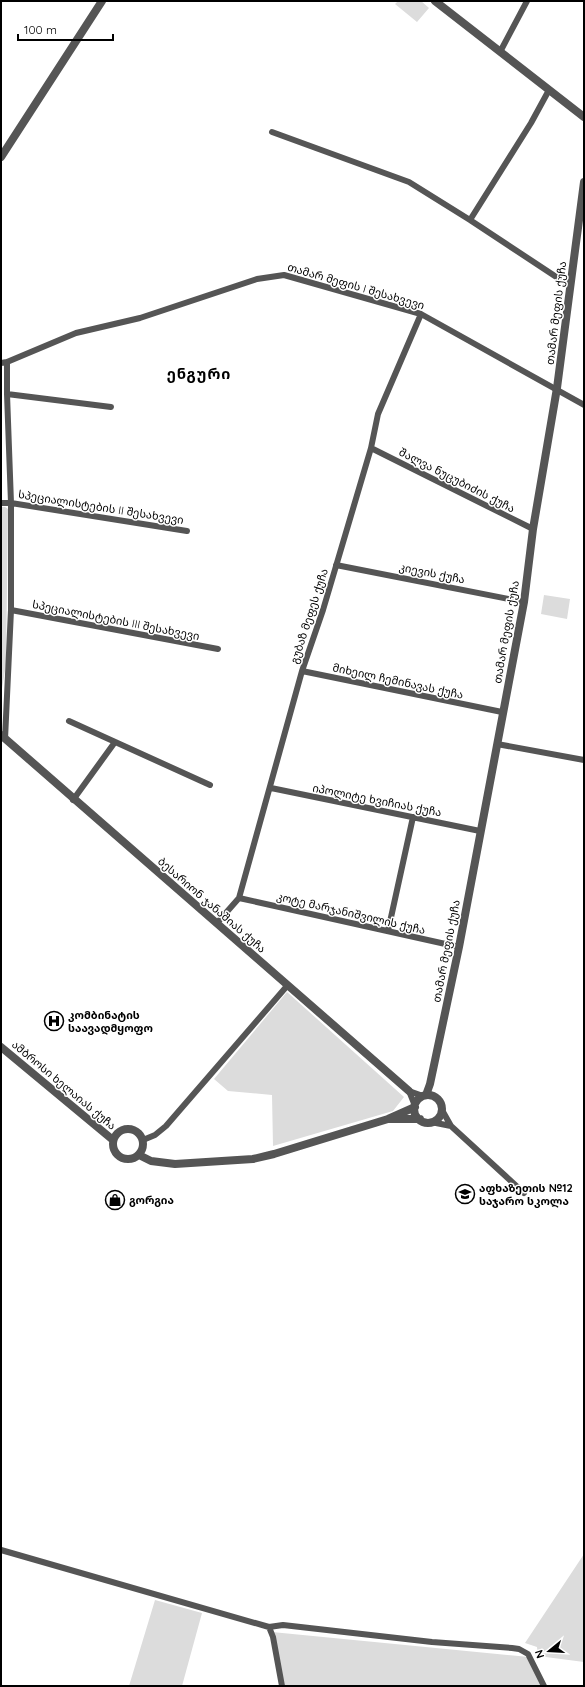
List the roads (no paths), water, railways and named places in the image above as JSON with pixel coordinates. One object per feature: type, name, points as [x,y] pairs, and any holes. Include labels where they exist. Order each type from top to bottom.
[{"type":"street","points":[[1,157],[102,1]]},
{"type":"street","points":[[435,1],[584,117]]},
{"type":"street","points":[[500,52],[527,1]]},
{"type":"street","points":[[470,220],[531,123],[549,90]]},
{"type":"street","points":[[272,132],[409,182],[570,286]]},
{"type":"street","name":"თამარ მეფის ქუჩა","points":[[424,1096],[430,1084],[459,947],[502,712],[524,602],[533,529],[557,388],[584,182]]},
{"type":"street","name":"თამარ მეფის I შესახვევი","points":[[4,363],[76,333],[140,318],[257,279],[284,275],[421,314],[584,404]]},
{"type":"street","name":"გუბაზ მეფეს ქუჩა","points":[[217,923],[239,898],[271,788],[302,671],[323,610],[371,448],[378,414],[421,314]]},
{"type":"street","points":[[3,737],[11,610],[11,503],[7,394],[4,363]]},
{"type":"street","points":[[7,394],[111,407]]},
{"type":"street","name":"შალვა ნუცუბიძის ქუჩა","points":[[371,448],[533,529]]},
{"type":"street","name":"სპეციალისტების II შესახვევი","points":[[1,503],[11,503],[188,531]]},
{"type":"street","name":"კიევის ქუჩა","points":[[336,565],[524,602]]},
{"type":"street","name":"სპეციალისტების III შესახვევი","points":[[11,610],[218,649]]},
{"type":"street","name":"მიხეილ ჩემინავას ქუჩა","points":[[302,671],[502,712]]},
{"type":"street","points":[[68,721],[210,785]]},
{"type":"street","name":"ბესარიონ ჯანაშიას ქუჩა","points":[[3,737],[73,800],[217,923],[287,986],[409,1091]]},
{"type":"street","points":[[73,800],[115,742]]},
{"type":"street","points":[[496,744],[584,760]]},
{"type":"street","name":"იპოლიტე ხვიჩიას ქუჩა","points":[[271,788],[480,831]]},
{"type":"street","points":[[388,931],[413,817]]},
{"type":"street","name":"კოტე მარჯანიშვილის ქუჩა","points":[[239,898],[459,947]]},
{"type":"street","points":[[143,1140],[155,1135],[166,1126],[287,986]]},
{"type":"street","name":"ამბროსი ხელაიას ქუჩა","points":[[1,1047],[113,1140]]},
{"type":"street","points":[[430,1084],[439,1100],[450,1126],[524,1193]]},
{"type":"street","points":[[409,1091],[424,1096],[433,1096],[439,1100]]},
{"type":"street","points":[[409,1091],[415,1106],[416,1114],[420,1119]]},
{"type":"street","points":[[139,1155],[151,1161],[175,1164],[253,1159],[388,1119],[415,1106],[418,1100],[424,1096]]},
{"type":"street","points":[[431,1122],[438,1118],[442,1110]]},
{"type":"street","points":[[388,1119],[420,1119],[450,1126]]},
{"type":"street","points":[[128,1128],[137,1131],[143,1140],[142,1150],[139,1155],[132,1159],[122,1158],[114,1151],[113,1140],[118,1132],[128,1128]]},
{"type":"street","points":[[1,1550],[270,1627],[283,1625],[432,1642],[519,1649],[528,1654],[544,1686]]},
{"type":"street","points":[[270,1627],[282,1686]]},
{"type":"place","name":"კომბინატის საავადმყოფო","points":[[54,1021]]},
{"type":"place","name":"აფხაზეთის №12 საჯარო სკოლა","points":[[465,1194]]},
{"type":"place","name":"გორგია","points":[[115,1200]]},
{"type":"district","name":"ენგური","points":[[199,374]]}]
